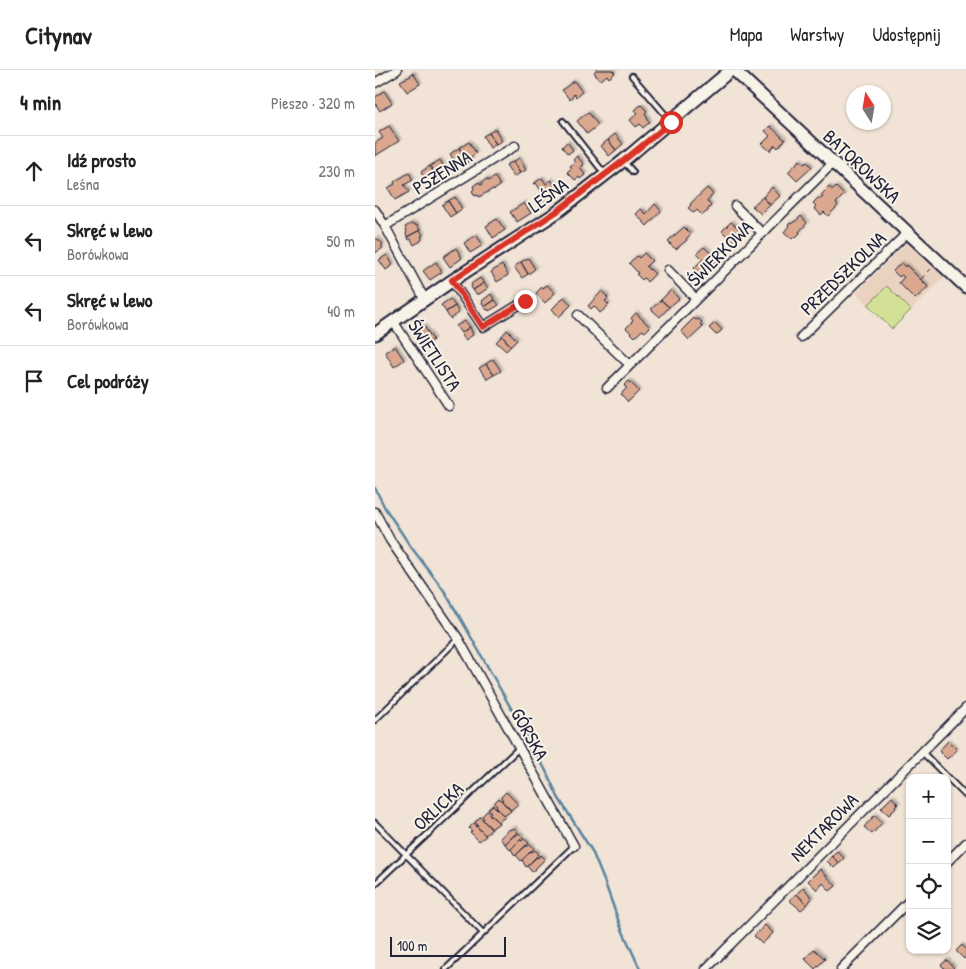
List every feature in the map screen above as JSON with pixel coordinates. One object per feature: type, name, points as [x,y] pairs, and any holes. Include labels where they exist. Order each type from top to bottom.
[{"type":"street","points":[[375,83],[397,70]]},
{"type":"street","name":"LEŚNA","points":[[375,334],[452,280],[556,212],[606,175],[732,70]]},
{"type":"street","name":"BATOROWSKA","points":[[732,70],[966,287]]},
{"type":"street","name":"PSZENNA","points":[[385,226],[515,146]]},
{"type":"street","name":"ŚWIERKOWA","points":[[607,388],[833,163]]},
{"type":"street","points":[[735,206],[762,233]]},
{"type":"street","points":[[376,215],[385,226],[425,300]]},
{"type":"street","name":"PRZEDSZKOLNA","points":[[801,337],[908,232]]},
{"type":"street","points":[[669,270],[696,299]]},
{"type":"street","points":[[452,280],[483,327],[525,301]]},
{"type":"street","points":[[578,315],[630,365]]},
{"type":"street","name":"ŚWIETLISTA","points":[[393,321],[449,406]]},
{"type":"street","name":"GÓRSKA","points":[[375,512],[390,540],[459,638],[574,846]]},
{"type":"street","name":"NEKTAROWA","points":[[706,969],[966,708]]},
{"type":"street","points":[[951,858],[966,843]]},
{"type":"street","points":[[841,969],[906,904]]},
{"type":"lane","points":[[632,76],[671,122]]},
{"type":"lane","points":[[563,122],[606,175]]},
{"type":"lane","points":[[623,161],[633,172]]},
{"type":"lane","points":[[375,720],[459,638]]},
{"type":"lane","name":"ORLICKA","points":[[375,884],[519,748]]},
{"type":"lane","points":[[922,752],[966,796]]},
{"type":"lane","points":[[375,823],[483,933]]},
{"type":"lane","points":[[446,969],[574,846]]},
{"type":"path","points":[[921,279],[934,266]]},
{"type":"shaded area","points":[[907,242],[945,277],[892,329],[856,293]]},
{"type":"green space","points":[[887,286],[911,310],[892,329],[868,305]]},
{"type":"building","points":[[596,70],[612,70],[615,73],[609,78],[607,75],[601,80],[595,75],[594,72]]},
{"type":"building","points":[[413,73],[420,84],[407,92],[400,81],[411,76]]},
{"type":"building","points":[[574,81],[582,92],[576,97],[574,94],[570,100],[562,90]]},
{"type":"building","points":[[384,91],[392,103],[380,111],[375,103],[375,97]]},
{"type":"building","points":[[641,105],[647,111],[645,113],[650,122],[643,128],[640,124],[636,127],[630,120],[638,113],[635,110]]},
{"type":"building","points":[[588,112],[598,125],[587,134],[577,121]]},
{"type":"building","points":[[389,126],[399,141],[375,156],[375,143],[383,138],[379,132]]},
{"type":"building","points":[[770,126],[785,140],[778,148],[775,145],[770,151],[762,144],[770,136],[765,131]]},
{"type":"building","points":[[495,129],[502,141],[496,144],[489,133]]},
{"type":"building","points":[[489,133],[496,144],[490,148],[483,136]]},
{"type":"building","points":[[615,134],[623,144],[616,150],[608,140]]},
{"type":"building","points":[[608,140],[616,150],[609,156],[601,146]]},
{"type":"building","points":[[469,142],[476,153],[468,162],[459,148]]},
{"type":"building","points":[[567,142],[573,150],[568,154],[562,147]]},
{"type":"building","points":[[459,148],[468,162],[463,164],[462,162],[457,165],[450,154]]},
{"type":"building","points":[[577,156],[584,165],[580,167],[585,175],[575,180],[567,172],[572,168],[570,166],[575,162],[573,160]]},
{"type":"building","points":[[519,158],[526,170],[520,173],[513,162]]},
{"type":"building","points":[[440,160],[446,171],[441,174],[443,177],[438,180],[430,166]]},
{"type":"building","points":[[800,160],[804,164],[807,162],[812,167],[797,181],[788,172]]},
{"type":"building","points":[[513,162],[520,173],[514,177],[506,165]]},
{"type":"building","points":[[430,166],[438,180],[427,183],[421,172]]},
{"type":"building","points":[[409,173],[413,180],[404,185],[409,192],[395,200],[388,188]]},
{"type":"building","points":[[495,177],[500,186],[479,197],[478,195],[475,196],[472,191],[474,189],[473,186],[479,182],[481,185],[487,179],[488,181]]},
{"type":"building","points":[[542,178],[546,184],[551,180],[556,187],[548,192],[553,199],[541,206],[537,199],[544,195],[536,183],[533,184]]},
{"type":"building","points":[[772,187],[780,196],[770,205],[763,197]]},
{"type":"building","points":[[829,187],[833,190],[836,187],[844,195],[836,203],[838,206],[828,216],[824,212],[821,215],[814,208],[816,206],[813,203],[818,198],[823,197],[821,195]]},
{"type":"building","points":[[707,188],[713,194],[707,201],[711,206],[702,215],[697,210],[694,213],[688,208],[690,204]]},
{"type":"building","points":[[455,197],[462,209],[456,213],[448,201]]},
{"type":"building","points":[[763,197],[770,205],[761,214],[752,206]]},
{"type":"building","points":[[448,201],[456,213],[450,217],[442,205]]},
{"type":"building","points":[[524,203],[531,213],[517,222],[510,212]]},
{"type":"building","points":[[655,204],[661,211],[647,226],[636,214],[641,209],[646,214]]},
{"type":"building","points":[[801,216],[807,223],[800,233],[792,239],[784,232],[790,223],[796,221]]},
{"type":"building","points":[[497,219],[505,230],[493,238],[486,226]]},
{"type":"building","points":[[731,222],[745,234],[739,239],[737,237],[732,241],[722,231]]},
{"type":"building","points":[[411,224],[417,225],[420,230],[407,237],[405,227]]},
{"type":"building","points":[[684,227],[691,234],[676,249],[668,241]]},
{"type":"building","points":[[420,230],[423,235],[421,236],[421,241],[414,245],[411,239],[409,240],[407,237]]},
{"type":"building","points":[[476,235],[483,245],[470,253],[464,243]]},
{"type":"building","points":[[375,239],[383,244],[381,246],[383,248],[375,253]]},
{"type":"building","points":[[704,247],[718,260],[701,275],[694,268],[703,259],[697,253]]},
{"type":"building","points":[[456,248],[462,258],[450,267],[443,257]]},
{"type":"building","points":[[644,253],[652,261],[646,266],[655,274],[647,282],[636,274],[638,273],[629,263]]},
{"type":"building","points":[[387,255],[393,265],[386,270],[379,260]]},
{"type":"building","points":[[528,258],[535,269],[528,274],[521,262]]},
{"type":"building","points":[[436,262],[442,272],[430,280],[423,271]]},
{"type":"building","points":[[521,262],[528,274],[522,278],[514,267]]},
{"type":"building","points":[[901,263],[905,267],[906,265],[928,287],[915,299],[899,283],[904,277],[901,275],[899,277],[893,271]]},
{"type":"building","points":[[502,265],[508,275],[497,282],[491,272]]},
{"type":"building","points":[[480,278],[484,283],[473,290],[471,284]]},
{"type":"building","points":[[484,283],[488,288],[478,295],[476,294],[473,290]]},
{"type":"building","points":[[547,285],[555,293],[545,303],[536,293]]},
{"type":"building","points":[[671,290],[679,299],[669,307],[661,300]]},
{"type":"building","points":[[602,291],[608,298],[605,301],[609,305],[600,313],[594,306],[591,309],[588,306]]},
{"type":"building","points":[[491,294],[495,300],[484,307],[482,301]]},
{"type":"building","points":[[564,297],[571,305],[559,317],[552,309]]},
{"type":"building","points":[[450,299],[455,306],[446,312],[441,305]]},
{"type":"building","points":[[495,300],[499,305],[489,311],[484,307]]},
{"type":"building","points":[[661,300],[669,307],[660,317],[651,309]]},
{"type":"building","points":[[455,306],[459,313],[450,319],[446,312]]},
{"type":"building","points":[[636,313],[650,327],[645,332],[642,330],[635,337],[626,328],[633,321],[631,318]]},
{"type":"building","points":[[694,318],[702,322],[700,324],[703,327],[689,340],[681,331]]},
{"type":"building","points":[[465,321],[470,327],[461,333],[456,326]]},
{"type":"building","points":[[715,323],[722,330],[716,335],[709,328]]},
{"type":"building","points":[[424,326],[433,340],[423,347],[414,333]]},
{"type":"building","points":[[470,327],[473,335],[465,340],[461,333]]},
{"type":"building","points":[[507,330],[517,340],[511,346],[502,336]]},
{"type":"building","points":[[502,336],[511,346],[506,351],[496,342]]},
{"type":"building","points":[[395,346],[404,360],[394,367],[385,352]]},
{"type":"building","points":[[493,359],[501,371],[494,375],[486,364]]},
{"type":"building","points":[[486,364],[494,375],[487,379],[479,368]]},
{"type":"building","points":[[629,381],[639,391],[628,402],[621,394],[627,388],[624,386]]},
{"type":"building","points":[[948,741],[957,750],[947,759],[939,751]]},
{"type":"building","points":[[506,792],[518,804],[511,810],[502,801],[501,797]]},
{"type":"building","points":[[892,797],[898,804],[889,815],[881,808]]},
{"type":"building","points":[[499,798],[511,811],[504,816],[494,803]]},
{"type":"building","points":[[493,805],[505,817],[498,822],[489,814],[491,812],[488,809]]},
{"type":"building","points":[[487,811],[499,823],[491,829],[482,816]]},
{"type":"building","points":[[875,815],[882,823],[872,834],[864,827]]},
{"type":"building","points":[[480,817],[492,829],[485,835],[476,826],[478,825],[475,822]]},
{"type":"building","points":[[474,823],[486,836],[479,841],[470,832],[472,831],[469,828]]},
{"type":"building","points":[[514,828],[518,832],[505,844],[500,838],[510,829]]},
{"type":"building","points":[[519,833],[523,837],[510,850],[505,844],[515,834],[516,836]]},
{"type":"building","points":[[524,839],[529,843],[515,856],[511,849],[520,840]]},
{"type":"building","points":[[530,844],[534,848],[521,861],[516,855],[526,845],[527,847]]},
{"type":"building","points":[[535,850],[539,854],[526,867],[522,860],[531,851]]},
{"type":"building","points":[[837,851],[844,858],[839,863],[832,856]]},
{"type":"building","points":[[541,855],[545,859],[532,872],[527,866]]},
{"type":"building","points":[[832,856],[839,863],[834,868],[827,861]]},
{"type":"building","points":[[820,869],[836,886],[830,891],[823,883],[817,890],[808,881]]},
{"type":"building","points":[[803,887],[812,898],[807,905],[797,894]]},
{"type":"building","points":[[797,894],[807,905],[801,910],[789,900]]},
{"type":"building","points":[[765,925],[773,933],[762,944],[754,936]]},
{"type":"building","points":[[962,945],[966,950],[964,959],[956,951]]},
{"type":"building","points":[[814,949],[825,959],[815,969],[805,959]]},
{"type":"building","points":[[947,960],[953,969],[945,969],[941,965]]},
{"type":"waterway","points":[[375,488],[385,508],[411,547],[443,589],[545,769],[558,797],[592,851],[620,925],[640,969]]},
{"type":"route","points":[[525,301],[483,327],[452,280],[556,212],[671,122]]}]
